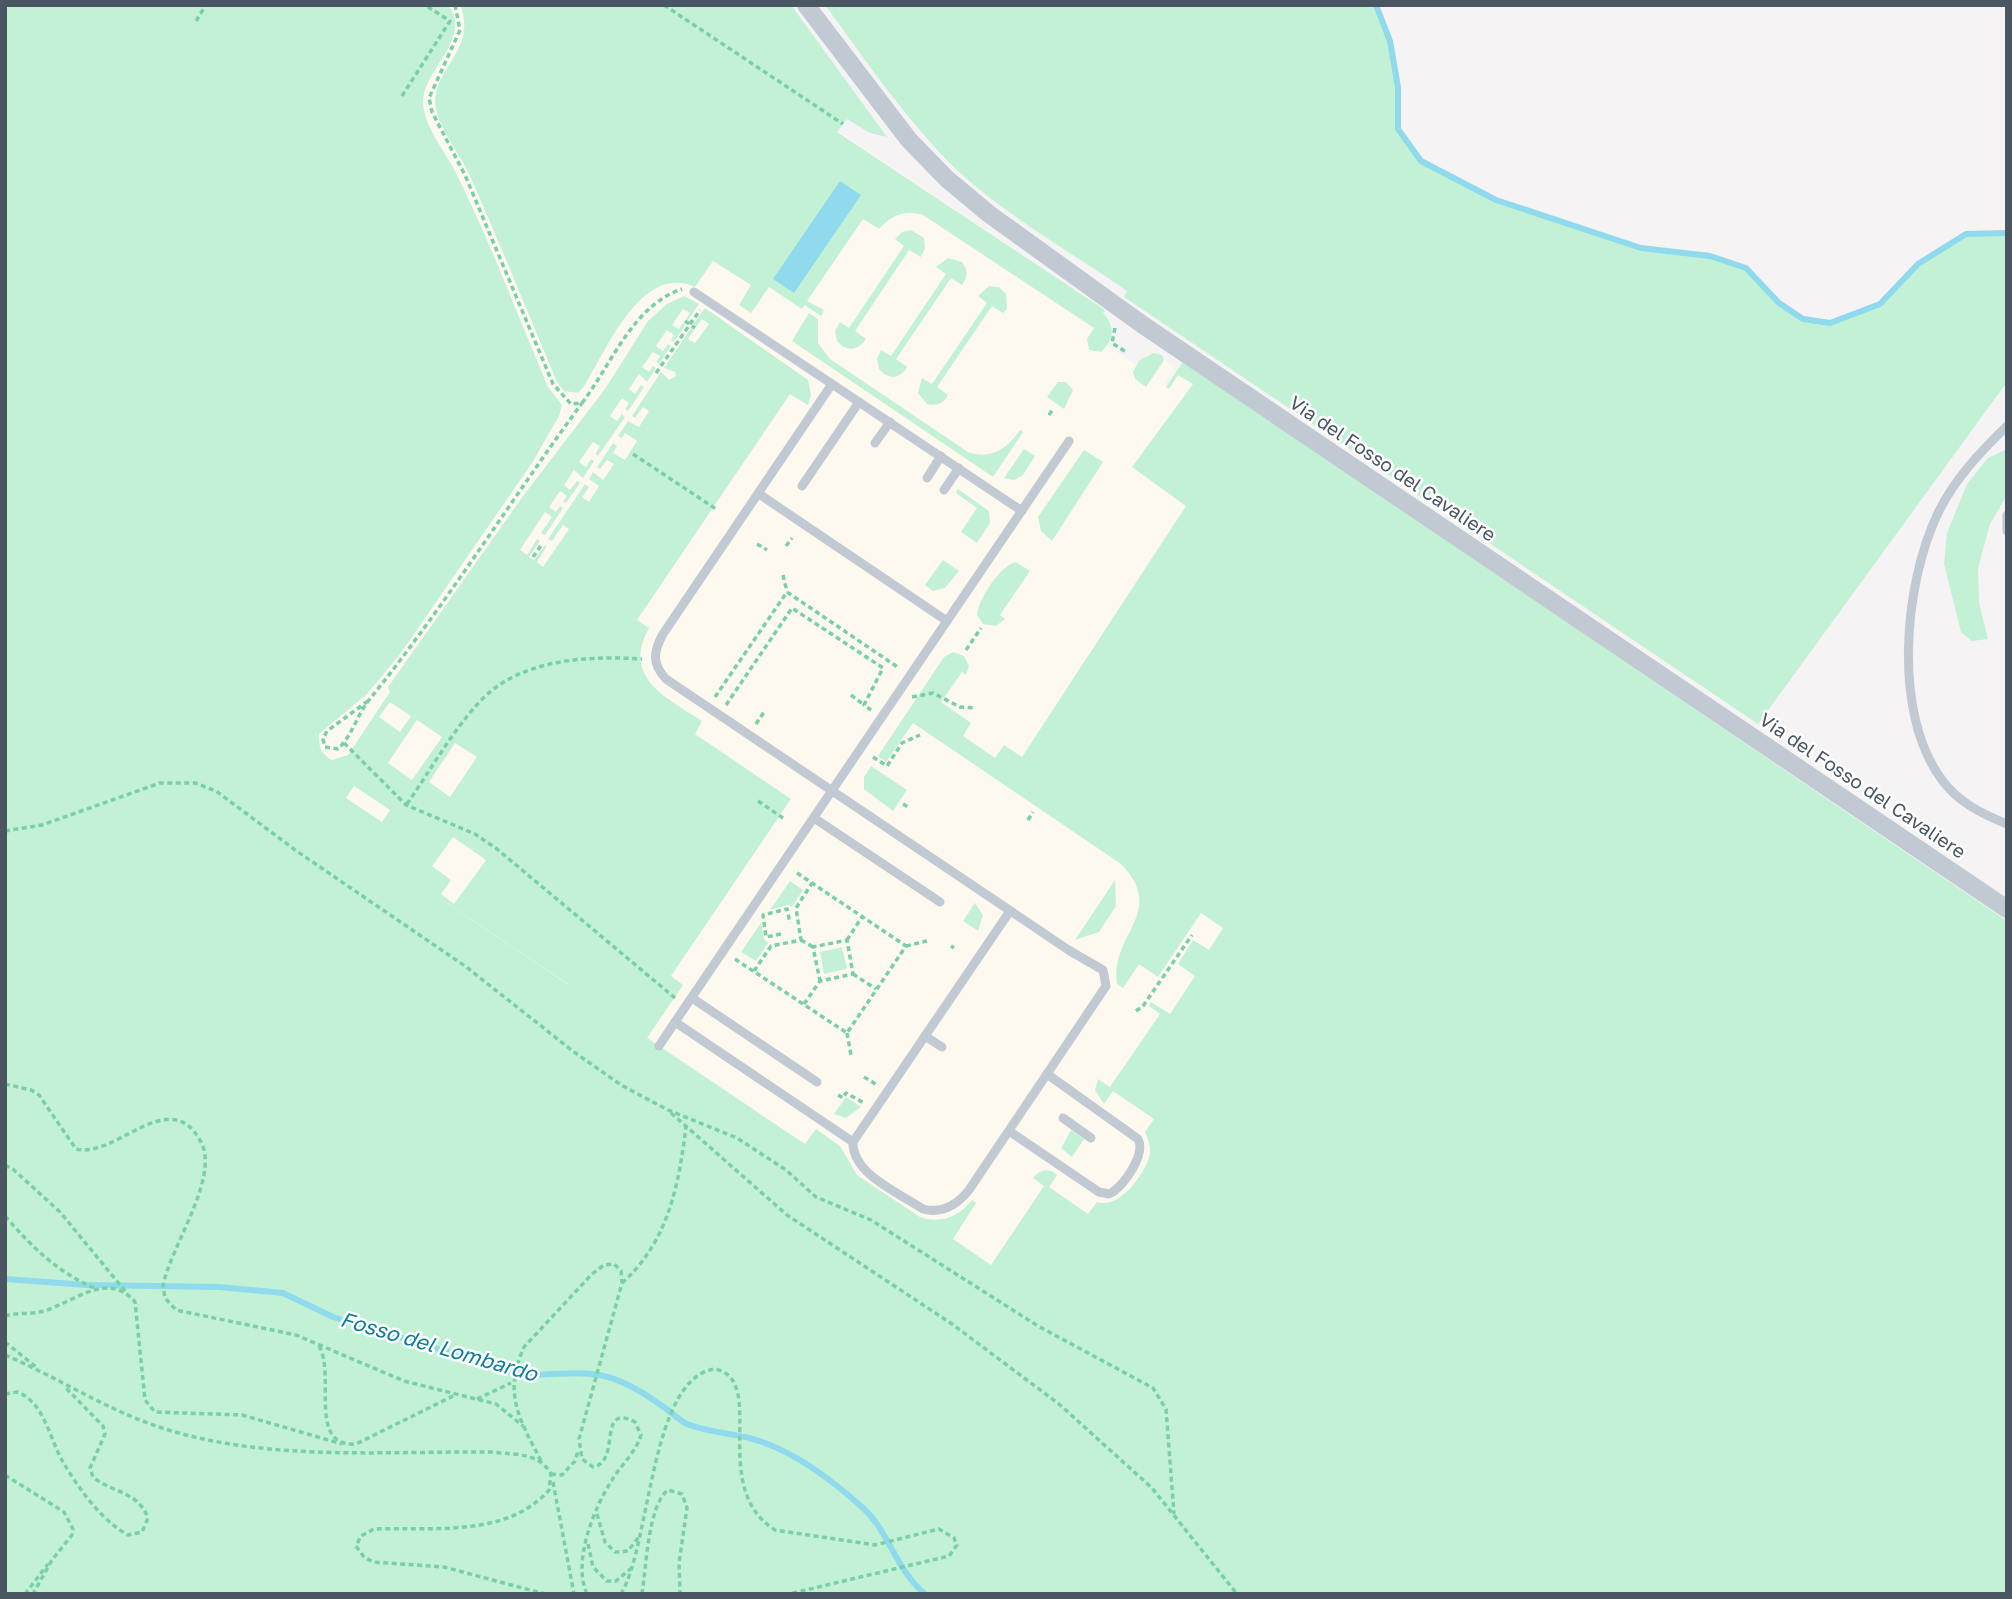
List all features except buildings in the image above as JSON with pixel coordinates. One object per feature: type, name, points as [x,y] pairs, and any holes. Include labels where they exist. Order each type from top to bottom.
[{"type":"street","name":"Via del Fosso del Cavaliere","points":[[806,5],[893,121],[947,179],[989,214],[1113,303],[2007,909]]},
{"type":"lane","points":[[694,292],[1022,511]]},
{"type":"lane","points":[[832,384],[663,634],[655,649],[654,661],[667,679],[1070,951],[1098,965],[1107,979],[1106,986],[961,1200],[953,1206],[931,1211],[923,1209],[862,1168],[853,1151],[853,1142],[1010,911]]},
{"type":"lane","points":[[802,486],[859,402]]},
{"type":"lane","points":[[875,443],[890,422]]},
{"type":"lane","points":[[2007,426],[1963,474],[1937,514],[1913,590],[1909,649],[1919,726],[1935,769],[1954,793],[1971,807],[2007,824]]},
{"type":"lane","points":[[659,1046],[1069,441]]},
{"type":"lane","points":[[927,478],[941,456]]},
{"type":"lane","points":[[944,490],[959,468]]},
{"type":"lane","points":[[759,494],[947,621]]},
{"type":"lane","points":[[2007,515],[2007,531]]},
{"type":"lane","points":[[814,818],[940,902]]},
{"type":"lane","points":[[692,998],[817,1082]]},
{"type":"lane","points":[[676,1022],[853,1142]]},
{"type":"lane","points":[[925,1036],[942,1047]]},
{"type":"lane","points":[[1009,1131],[1098,1192],[1109,1194],[1119,1187],[1140,1154],[1138,1139],[1047,1074]]},
{"type":"lane","points":[[1063,1118],[1091,1138]]},
{"type":"path","points":[[196,21],[206,5]]},
{"type":"path","points":[[402,96],[450,21],[425,5]]},
{"type":"path","points":[[455,5],[460,30],[429,98],[432,112],[465,175],[553,384],[571,404],[582,403]]},
{"type":"path","points":[[664,5],[843,124]]},
{"type":"path","points":[[368,701],[343,718],[323,739],[325,747],[331,750],[344,743],[368,701],[446,600],[646,311],[664,295],[682,289],[694,292]]},
{"type":"path","points":[[656,373],[707,299]]},
{"type":"path","points":[[1113,303],[1106,313],[1115,330],[1112,343],[1126,352]]},
{"type":"path","points":[[685,321],[695,328]]},
{"type":"path","points":[[669,342],[675,346]]},
{"type":"path","points":[[655,364],[660,368]]},
{"type":"path","points":[[1049,415],[1053,409]]},
{"type":"path","points":[[633,454],[716,509]]},
{"type":"path","points":[[786,546],[792,538]]},
{"type":"path","points":[[533,557],[542,544]]},
{"type":"path","points":[[757,544],[767,550]]},
{"type":"path","points":[[783,575],[787,592],[900,669]]},
{"type":"path","points":[[714,698],[787,592]]},
{"type":"path","points":[[725,706],[792,608],[883,668],[864,705]]},
{"type":"path","points":[[965,650],[981,628]]},
{"type":"path","points":[[406,805],[481,701],[503,683],[558,663],[604,658],[642,659]]},
{"type":"path","points":[[911,697],[933,692],[960,707],[975,708]]},
{"type":"path","points":[[851,695],[875,713]]},
{"type":"path","points":[[757,711],[760,718]]},
{"type":"path","points":[[755,726],[764,712]]},
{"type":"path","points":[[872,756],[887,766],[902,743],[920,735]]},
{"type":"path","points":[[344,743],[406,805],[475,834],[497,849],[686,1007]]},
{"type":"path","points":[[5,831],[42,825],[145,786],[177,782],[208,786],[398,922],[465,966],[594,1068],[668,1110],[737,1138],[786,1170],[816,1197],[871,1220],[1038,1326],[1153,1388],[1166,1409],[1174,1514]]},
{"type":"path","points":[[758,801],[783,818]]},
{"type":"path","points":[[903,804],[910,808]]},
{"type":"path","points":[[1028,820],[1034,812]]},
{"type":"path","points":[[793,871],[905,946]]},
{"type":"path","points":[[801,940],[796,908],[812,883]]},
{"type":"path","points":[[771,912],[788,909],[790,923]]},
{"type":"path","points":[[853,974],[847,940],[862,917]]},
{"type":"path","points":[[763,922],[766,937],[781,934]]},
{"type":"path","points":[[1136,1011],[1143,1006],[1192,935]]},
{"type":"path","points":[[754,971],[771,946],[801,940],[813,947],[847,940]]},
{"type":"path","points":[[851,1055],[847,1033],[876,989],[905,946],[927,941]]},
{"type":"path","points":[[813,947],[820,981]]},
{"type":"path","points":[[734,958],[847,1033]]},
{"type":"path","points":[[804,1004],[820,981],[853,974],[876,989]]},
{"type":"path","points":[[864,1077],[878,1086]]},
{"type":"path","points":[[5,1084],[30,1090],[39,1096],[65,1137],[76,1149],[89,1152],[160,1120],[178,1121],[199,1138],[207,1160],[200,1187],[165,1277],[164,1291],[169,1305],[187,1314],[274,1329],[404,1381],[496,1404],[523,1426]]},
{"type":"path","points":[[838,1095],[843,1098],[846,1093],[866,1104]]},
{"type":"path","points":[[668,1110],[787,1215],[952,1324],[1059,1404],[1133,1469],[1174,1514],[1237,1594]]},
{"type":"path","points":[[622,1283],[639,1268],[664,1226],[679,1182],[686,1126]]},
{"type":"path","points":[[5,1166],[60,1212],[135,1303],[145,1400],[155,1412],[242,1415],[342,1444],[356,1444],[436,1402],[457,1394]]},
{"type":"path","points":[[5,1216],[41,1256],[74,1279],[96,1289],[126,1293]]},
{"type":"path","points":[[551,1474],[562,1475],[575,1461],[622,1283],[621,1271],[614,1264],[604,1265],[592,1274],[524,1347],[513,1381],[515,1403],[523,1426],[551,1474],[574,1594]]},
{"type":"path","points":[[5,1316],[49,1310],[96,1289]]},
{"type":"path","points":[[5,1342],[43,1373]]},
{"type":"path","points":[[318,1345],[326,1364],[326,1423],[330,1433],[342,1444]]},
{"type":"path","points":[[5,1355],[65,1386],[159,1427],[256,1449],[492,1452],[529,1456],[541,1461]]},
{"type":"path","points":[[621,1594],[635,1564],[649,1487],[680,1393],[696,1374],[705,1370],[723,1370],[738,1387],[741,1401],[737,1452],[741,1477],[755,1513],[766,1524],[775,1530],[875,1545],[939,1529],[954,1538],[957,1545],[949,1556],[789,1594]]},
{"type":"path","points":[[477,1399],[513,1381]]},
{"type":"path","points":[[5,1394],[17,1392],[32,1400],[62,1460],[79,1486],[107,1519],[128,1535],[142,1532],[148,1518],[142,1506],[127,1493],[93,1477],[90,1468],[105,1433],[103,1426],[65,1386]]},
{"type":"path","points":[[579,1445],[586,1463],[599,1466],[609,1456],[608,1436],[612,1424],[629,1419],[640,1430],[639,1442],[610,1482],[597,1512],[588,1541],[582,1576],[587,1594]]},
{"type":"path","points":[[545,1594],[444,1567],[373,1562],[364,1557],[356,1546],[361,1536],[374,1530],[494,1524],[504,1521],[542,1498],[549,1490],[551,1474]]},
{"type":"path","points":[[5,1475],[64,1513],[70,1521],[72,1535],[25,1594]]},
{"type":"path","points":[[642,1594],[654,1516],[658,1502],[668,1490],[682,1494],[687,1508],[679,1563],[680,1594]]},
{"type":"path","points":[[597,1512],[605,1542],[615,1552],[628,1551],[642,1532]]},
{"type":"path","points":[[588,1541],[593,1567],[607,1581],[616,1581],[635,1564]]},
{"type":"path","points":[[33,1594],[52,1560]]},
{"type":"path","points":[[800,1594],[807,1589]]},
{"type":"shaded area","points":[[23,5],[649,5],[1105,310],[1103,313],[1113,333],[1107,345],[1136,365],[1148,354],[1162,355],[1160,357],[1174,367],[1164,386],[1169,388],[1178,375],[1193,384],[1568,641],[1098,1341],[988,1270],[463,911],[310,812],[5,32]]},
{"type":"green space","points":[[5,5],[448,5],[454,17],[455,30],[451,42],[425,91],[424,112],[481,227],[548,387],[562,405],[559,416],[532,463],[401,653],[367,694],[319,734],[321,749],[332,760],[348,755],[390,692],[388,687],[523,496],[605,389],[648,321],[667,304],[684,296],[699,304],[688,320],[686,319],[690,313],[683,309],[672,325],[679,329],[683,323],[686,324],[674,342],[671,340],[674,335],[667,330],[656,346],[663,351],[668,344],[671,346],[659,364],[656,362],[660,356],[653,352],[642,367],[649,372],[653,366],[656,368],[647,382],[639,374],[629,389],[635,394],[641,385],[644,387],[628,411],[625,409],[629,403],[622,398],[610,416],[617,421],[622,414],[625,417],[598,456],[595,454],[600,446],[593,442],[579,462],[586,467],[591,459],[594,461],[583,478],[574,470],[564,485],[570,490],[577,481],[580,483],[566,503],[563,501],[567,496],[560,491],[549,507],[556,512],[560,506],[563,508],[545,535],[541,533],[552,517],[545,512],[520,550],[527,555],[537,539],[540,541],[529,557],[534,560],[545,545],[547,546],[537,562],[543,567],[569,529],[563,525],[552,541],[548,539],[585,484],[589,487],[582,497],[589,502],[599,486],[589,479],[593,472],[603,480],[614,464],[607,460],[600,469],[597,467],[613,443],[617,446],[613,453],[625,460],[637,441],[625,433],[622,438],[618,436],[628,421],[639,427],[649,411],[643,407],[635,418],[632,416],[661,372],[669,380],[676,376],[675,372],[664,368],[691,328],[694,330],[688,339],[695,343],[709,324],[702,319],[696,327],[693,324],[705,308],[808,380],[811,395],[808,405],[790,394],[637,620],[649,628],[642,645],[641,660],[644,673],[652,685],[662,695],[702,721],[695,734],[791,799],[671,976],[683,985],[647,1038],[805,1144],[816,1129],[840,1146],[857,1175],[920,1217],[935,1220],[949,1218],[972,1200],[976,1203],[953,1239],[991,1265],[1044,1186],[1033,1178],[1038,1173],[1047,1170],[1057,1175],[1049,1187],[1088,1214],[1097,1202],[1114,1201],[1137,1180],[1150,1154],[1145,1132],[1154,1119],[1113,1091],[1104,1104],[1095,1090],[1098,1079],[1110,1087],[1160,1014],[1149,1006],[1151,1002],[1170,1014],[1195,976],[1178,964],[1193,940],[1209,950],[1223,928],[1201,913],[1158,977],[1139,964],[1123,988],[1117,984],[1117,967],[1121,951],[1134,924],[1139,896],[1134,881],[1121,864],[913,723],[886,762],[878,756],[944,657],[953,652],[964,656],[969,666],[966,675],[962,672],[941,702],[971,723],[963,736],[995,758],[1004,745],[1022,757],[1186,506],[1132,467],[1193,384],[1178,375],[1169,389],[1166,387],[1183,362],[2007,921],[2007,1594],[5,1594]],"holes":[[[390,702],[411,716],[400,732],[379,717]],[[417,720],[442,737],[412,780],[388,763]],[[455,743],[477,757],[450,797],[429,782]],[[354,786],[390,810],[382,822],[346,798]],[[453,837],[486,860],[454,904],[441,894],[451,880],[432,866]],[[375,855],[568,984],[567,984]]]},
{"type":"green space","points":[[460,5],[791,5],[887,137],[870,133],[847,119],[837,132],[1105,310],[1103,313],[1112,328],[1109,343],[1101,352],[1089,350],[1087,339],[1094,328],[923,215],[904,214],[889,220],[879,229],[863,219],[807,301],[824,310],[821,316],[805,305],[802,309],[769,287],[751,313],[739,305],[751,285],[713,261],[695,287],[676,283],[659,287],[643,298],[615,332],[585,385],[578,393],[564,391],[557,382],[470,176],[442,126],[436,109],[439,83],[459,48],[463,35],[464,21]]},
{"type":"green space","points":[[825,5],[1376,5],[1390,41],[1398,87],[1398,129],[1421,161],[1497,200],[1641,248],[1710,256],[1746,268],[1779,303],[1803,319],[1830,323],[1880,304],[1918,264],[1966,234],[2007,233],[2007,382],[1758,724],[1124,297],[1127,291],[1039,233],[975,186],[920,131]]},
{"type":"green space","points":[[911,230],[924,238],[925,248],[921,257],[909,250],[855,331],[866,339],[856,348],[844,347],[837,341],[835,331],[840,322],[849,328],[904,246],[895,239],[902,232]]},
{"type":"green space","points":[[948,258],[964,265],[964,282],[962,285],[951,278],[896,359],[907,367],[898,376],[886,375],[879,369],[877,359],[881,350],[891,356],[946,274],[936,267]]},
{"type":"green space","points":[[989,286],[999,287],[1006,294],[1007,309],[1003,313],[992,306],[937,387],[948,395],[939,404],[927,404],[918,393],[922,378],[932,384],[987,303],[978,296]]},
{"type":"green space","points":[[809,313],[818,319],[818,343],[830,359],[968,452],[991,454],[1010,443],[1020,430],[1023,432],[993,477],[792,341]]},
{"type":"green space","points":[[1153,353],[1162,355],[1164,360],[1146,387],[1135,379],[1133,372],[1139,361]]},
{"type":"green space","points":[[1058,382],[1066,382],[1073,390],[1064,409],[1047,397]]},
{"type":"green space","points":[[1024,449],[1035,456],[1023,475],[1014,480],[1004,478]]},
{"type":"green space","points":[[2007,449],[2007,495],[1990,524],[1978,568],[1979,603],[1988,639],[1972,641],[1961,632],[1944,564],[1947,533],[1967,484],[1988,458]]},
{"type":"green space","points":[[1084,450],[1103,462],[1052,541],[1041,531],[1038,517]]},
{"type":"green space","points":[[958,489],[989,511],[990,523],[977,543],[961,532],[977,508],[956,493]]},
{"type":"green space","points":[[943,560],[959,571],[945,588],[933,591],[925,585]]},
{"type":"green space","points":[[1016,562],[1030,571],[1000,615],[1005,619],[996,626],[983,624],[977,615],[986,592],[1003,569]]},
{"type":"green space","points":[[871,766],[907,790],[893,811],[864,789],[864,777]]},
{"type":"green space","points":[[1115,880],[1116,906],[1099,932],[1075,940]]},
{"type":"green space","points":[[790,881],[803,890],[792,907],[788,905],[770,910]]},
{"type":"green space","points":[[975,903],[983,915],[978,931],[963,921]]},
{"type":"green space","points":[[761,923],[764,939],[768,943],[756,961],[741,952]]},
{"type":"green space","points":[[842,947],[847,969],[824,974],[820,952]]},
{"type":"green space","points":[[846,1097],[861,1107],[846,1118],[834,1114]]},
{"type":"green space","points":[[1071,1130],[1084,1139],[1072,1157],[1061,1148]]},
{"type":"water","points":[[840,181],[861,195],[794,293],[773,279]]},
{"type":"waterway","points":[[1376,5],[1390,41],[1398,87],[1398,129],[1421,161],[1496,200],[1641,248],[1710,256],[1746,268],[1779,303],[1803,319],[1830,323],[1880,304],[1918,264],[1966,234],[2007,233]]},
{"type":"waterway","name":"Fosso del Lombardo","points":[[5,1279],[87,1285],[219,1287],[283,1293],[333,1317],[514,1372],[536,1375],[588,1373],[617,1380],[642,1392],[687,1424],[764,1443],[794,1457],[824,1476],[872,1517],[906,1573],[925,1594]]}]
